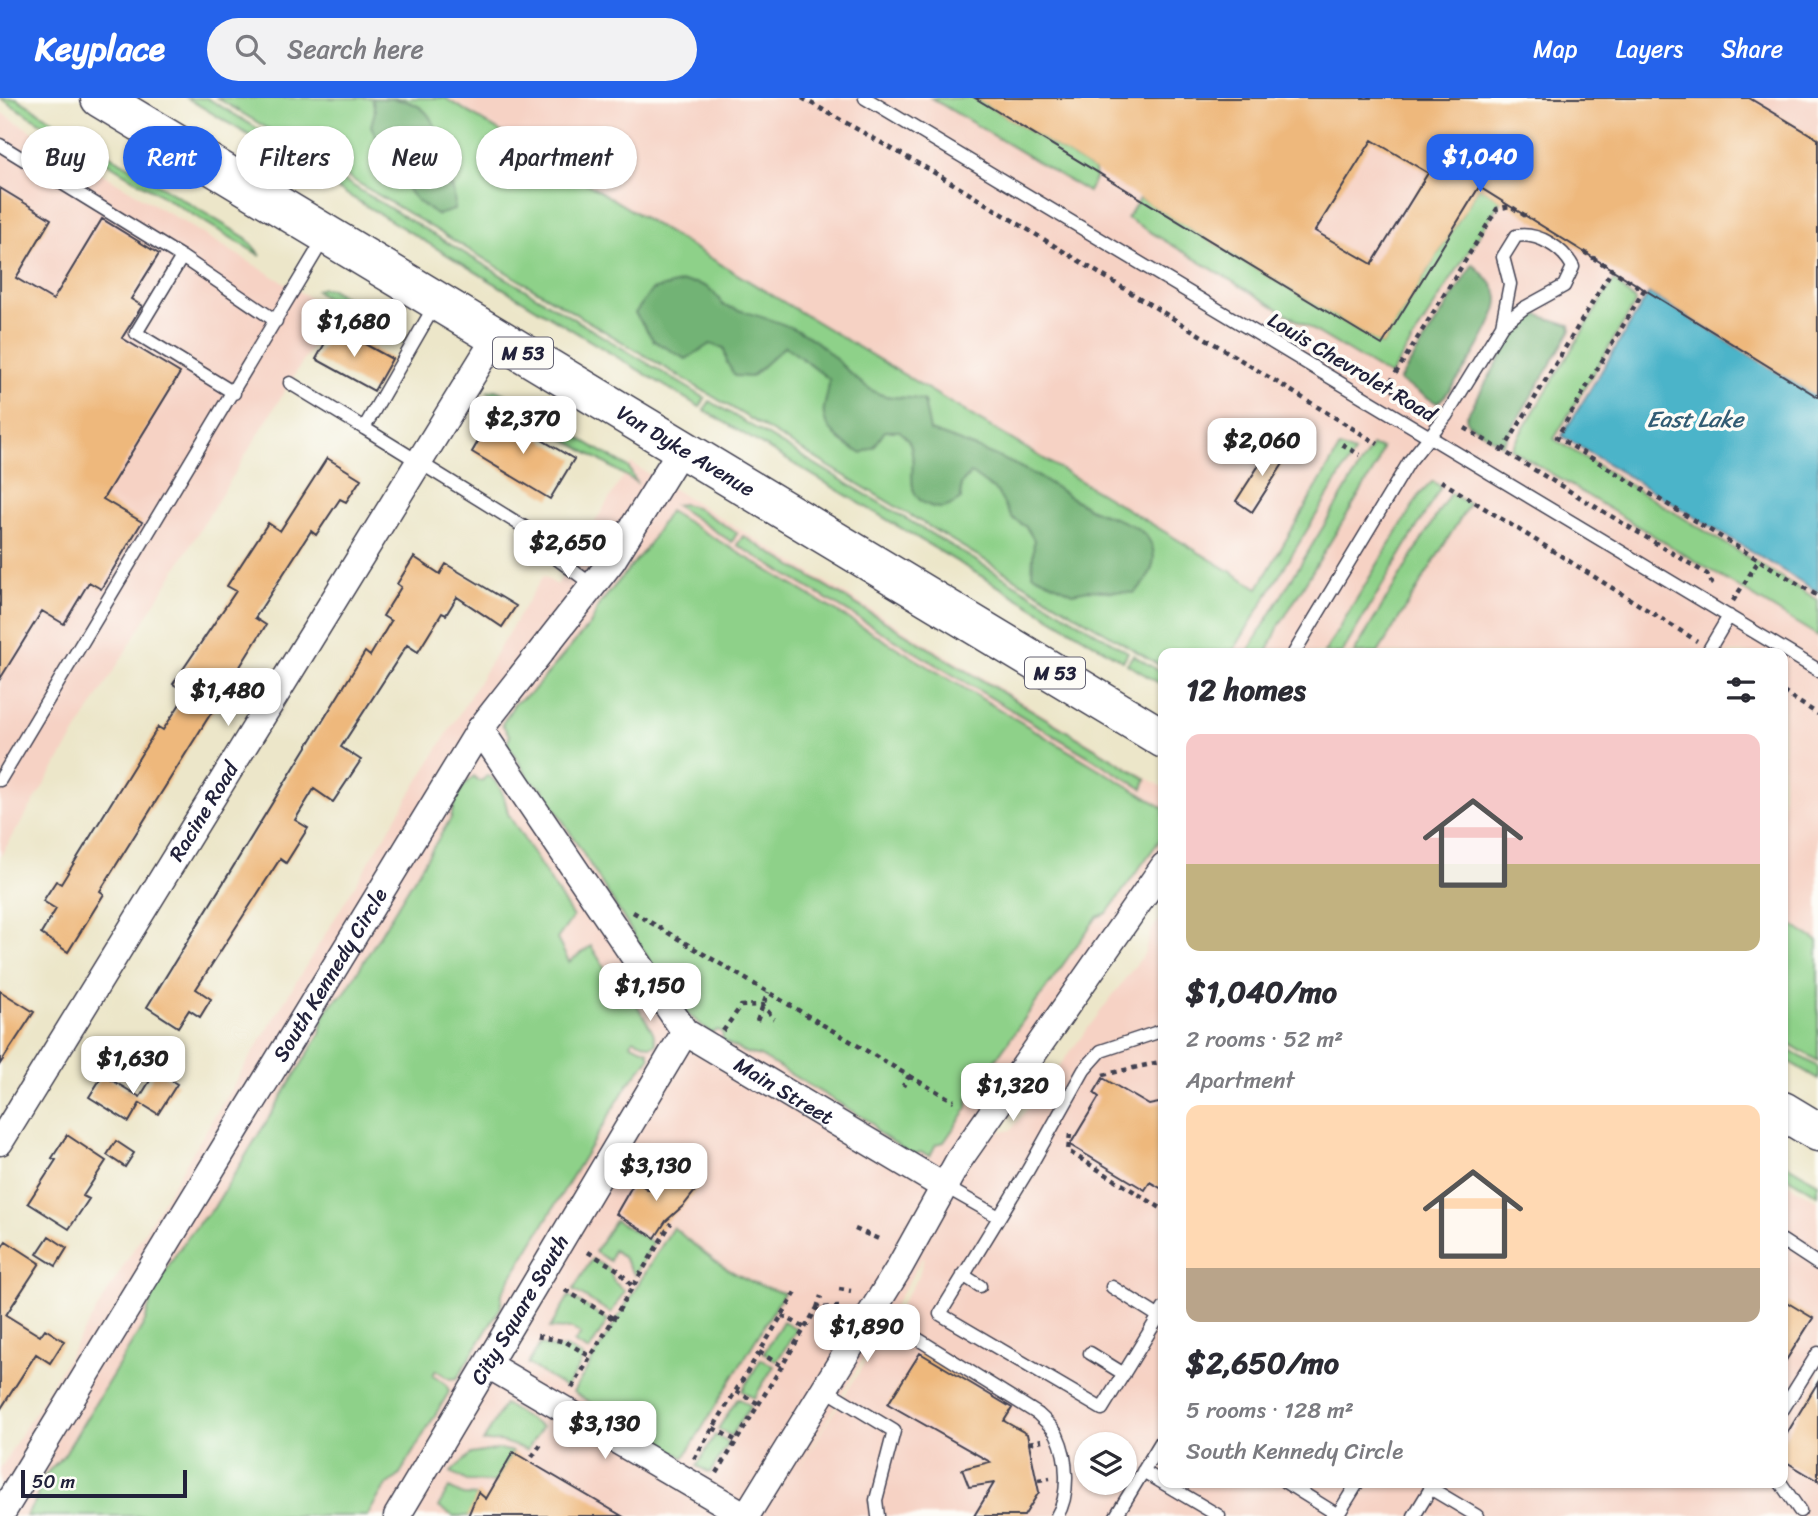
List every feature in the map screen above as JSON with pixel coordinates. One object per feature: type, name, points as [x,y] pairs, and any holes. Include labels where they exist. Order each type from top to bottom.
[{"type":"main road","name":"Van Dyke Avenue","points":[[100,98],[1158,735]]},
{"type":"main road","points":[[1788,1114],[1818,1132]]},
{"type":"street","name":"Racine Road","points":[[0,1142],[421,463],[496,337]]},
{"type":"street","name":"South Kennedy Circle","points":[[0,1516],[480,729],[594,586],[682,449]]},
{"type":"street","name":"Main Street","points":[[480,729],[685,1032],[943,1186]]},
{"type":"street","points":[[488,1365],[746,1516],[873,1311],[943,1186],[1158,875]]},
{"type":"street","name":"City Square South","points":[[397,1516],[685,1032]]},
{"type":"lane","name":"Louis Chevrolet Road","points":[[865,98],[1782,648]]},
{"type":"lane","points":[[0,145],[182,257],[276,321]]},
{"type":"lane","points":[[1297,648],[1409,462],[1446,416],[1502,325],[1510,284],[1503,257],[1516,236],[1530,234],[1566,254],[1573,267],[1564,286],[1524,308],[1502,325]]},
{"type":"lane","points":[[0,780],[234,393],[326,235]]},
{"type":"lane","points":[[182,257],[136,333],[234,393]]},
{"type":"lane","points":[[364,428],[437,302]]},
{"type":"lane","points":[[290,383],[553,545],[553,555],[560,563],[594,586]]},
{"type":"lane","points":[[1710,648],[1730,616]]},
{"type":"lane","name":"Louis Chevrolet Road","points":[[1788,652],[1818,670]]},
{"type":"lane","points":[[1158,1032],[1101,1051],[1084,1070],[940,1314],[1101,1409],[1158,1317]]},
{"type":"lane","points":[[943,1186],[999,1217]]},
{"type":"lane","points":[[1788,1244],[1818,1264]]},
{"type":"lane","points":[[963,1275],[980,1286]]},
{"type":"lane","points":[[1112,1287],[1158,1310]]},
{"type":"lane","points":[[873,1311],[1038,1414],[1051,1426],[1059,1442],[1066,1485],[1065,1503],[1057,1516]]},
{"type":"lane","points":[[1090,1353],[1124,1374]]},
{"type":"lane","points":[[1788,1401],[1818,1353]]},
{"type":"lane","points":[[823,1388],[894,1431],[876,1500],[878,1516]]},
{"type":"lane","points":[[1116,1516],[1158,1447]]},
{"type":"lane","points":[[1143,1471],[1158,1480]]},
{"type":"lane","points":[[1172,1488],[1219,1516]]},
{"type":"lane","points":[[1294,1488],[1338,1515],[1354,1488]]},
{"type":"lane","points":[[1414,1516],[1430,1488]]},
{"type":"lane","points":[[1436,1488],[1477,1516]]},
{"type":"lane","points":[[1784,1488],[1802,1514]]},
{"type":"path","points":[[802,98],[942,177],[1378,444]]},
{"type":"path","points":[[1394,392],[1391,382],[1497,209],[1510,206],[1531,219]]},
{"type":"path","points":[[1503,451],[1612,270],[1644,290],[1557,437],[1818,596]]},
{"type":"path","points":[[1465,428],[1707,574],[1717,591]]},
{"type":"path","points":[[1342,444],[1360,455]]},
{"type":"path","points":[[1441,481],[1703,648]]},
{"type":"path","points":[[1733,601],[1759,560]]},
{"type":"path","points":[[1725,596],[1743,608]]},
{"type":"path","points":[[1788,695],[1818,713]]},
{"type":"path","points":[[604,916],[625,907],[954,1101]]},
{"type":"path","points":[[757,1021],[768,992]]},
{"type":"path","points":[[763,1005],[774,1019]]},
{"type":"path","points":[[720,1034],[741,1006],[763,1005]]},
{"type":"path","points":[[1098,1081],[1105,1074],[1158,1062]]},
{"type":"path","points":[[903,1086],[909,1076]]},
{"type":"path","points":[[1071,1130],[1068,1151],[1158,1206]]},
{"type":"path","points":[[568,1395],[671,1223]]},
{"type":"path","points":[[855,1229],[881,1240]]},
{"type":"path","points":[[588,1252],[618,1270],[633,1287]]},
{"type":"path","points":[[690,1466],[798,1289]]},
{"type":"path","points":[[839,1289],[851,1291]]},
{"type":"path","points":[[565,1290],[614,1319]]},
{"type":"path","points":[[713,1480],[817,1308],[821,1296]]},
{"type":"path","points":[[817,1308],[842,1307]]},
{"type":"path","points":[[782,1315],[805,1328]]},
{"type":"path","points":[[537,1336],[566,1342],[591,1357]]},
{"type":"path","points":[[759,1352],[782,1366]]},
{"type":"path","points":[[736,1391],[759,1404]]},
{"type":"path","points":[[713,1428],[737,1441]]},
{"type":"path","points":[[532,1457],[543,1441]]},
{"type":"shaded area","points":[[217,98],[1818,98],[1818,1061],[1788,1043],[1788,648],[1158,648],[1158,664],[368,189],[462,189],[462,126],[368,126],[368,189],[354,180],[354,126],[264,126]]},
{"type":"shaded area","points":[[0,112],[23,126],[21,126],[21,189],[109,189],[109,177],[123,186],[123,189],[128,189],[333,312],[0,857]]},
{"type":"shaded area","points":[[631,463],[1158,784],[1158,852],[1000,1132],[1011,1130],[1144,954],[1151,931],[1158,921],[1158,1488],[1788,1488],[1788,1183],[1818,1201],[1818,1516],[0,1516],[0,1469],[543,576],[557,585]],"holes":[[[923,1257],[918,1277],[793,1478]]]},
{"type":"green space","points":[[0,98],[16,98],[62,126],[46,126]]},
{"type":"green space","points":[[187,98],[207,98],[253,126],[236,128]]},
{"type":"green space","points":[[217,98],[445,98],[491,126],[476,126],[476,189],[596,189],[1258,588],[1340,447],[1354,453],[1235,648],[1158,648],[1158,664],[368,189],[462,189],[462,126],[368,126],[368,189],[354,180],[354,126],[264,126]]},
{"type":"green space","points":[[372,98],[405,101],[417,105],[434,126],[371,126],[375,111]]},
{"type":"green space","points":[[931,98],[975,98],[1094,170],[1095,179],[1088,192]]},
{"type":"green space","points":[[109,155],[123,163],[123,172],[109,164]]},
{"type":"green space","points":[[354,187],[705,398],[700,407],[338,189],[354,189]]},
{"type":"green space","points":[[1479,187],[1501,200],[1390,376],[1127,218],[1140,198],[1382,345]]},
{"type":"green space","points":[[150,189],[166,189],[246,238],[261,256]]},
{"type":"green space","points":[[408,189],[453,189],[454,210],[438,215]]},
{"type":"green space","points":[[1473,264],[1495,289],[1498,299],[1496,309],[1474,354],[1437,403],[1399,381]]},
{"type":"green space","points":[[1614,280],[1636,302],[1554,439],[1818,600],[1818,636],[1511,449]]},
{"type":"green space","points":[[683,282],[707,287],[723,305],[781,323],[803,333],[877,393],[924,401],[930,431],[1013,464],[1089,508],[1135,527],[1147,537],[1154,552],[1152,568],[1145,582],[1134,593],[1088,590],[1073,593],[1032,574],[1034,540],[1026,527],[1012,518],[997,492],[971,473],[961,484],[961,499],[954,504],[939,508],[921,501],[915,495],[913,487],[909,442],[900,431],[885,431],[874,447],[862,453],[835,436],[824,415],[829,379],[785,346],[751,377],[735,376],[727,363],[724,348],[710,344],[686,359],[654,341],[635,313],[652,290]]},
{"type":"green space","points":[[331,289],[395,327],[401,334],[402,343],[321,295],[316,290]]},
{"type":"green space","points":[[1538,315],[1570,325],[1571,330],[1502,445],[1468,423],[1466,417],[1518,327]]},
{"type":"green space","points":[[495,390],[629,468],[636,482],[487,392]]},
{"type":"green space","points":[[710,401],[1128,652],[1123,661],[704,410]]},
{"type":"green space","points":[[1372,446],[1382,448],[1377,465],[1278,628],[1269,648],[1250,648]]},
{"type":"green space","points":[[1433,481],[1441,487],[1345,648],[1327,648],[1420,494]]},
{"type":"green space","points":[[1450,493],[1469,504],[1381,648],[1357,648]]},
{"type":"green space","points":[[675,505],[695,507],[737,533],[732,542]]},
{"type":"green space","points":[[669,511],[1158,804],[1158,842],[1107,913],[1097,917],[968,1098],[967,1109],[944,1142],[936,1144],[930,1156],[920,1152],[913,1155],[877,1132],[872,1123],[760,1056],[746,1053],[723,1041],[722,1033],[718,1030],[711,1033],[678,1006],[543,789],[530,780],[507,743],[510,736],[502,724],[515,703],[532,692],[592,622],[598,606],[647,547]]},
{"type":"green space","points":[[743,536],[1146,779],[1143,789],[737,545]]},
{"type":"green space","points":[[1133,655],[1158,670],[1158,682],[1127,664]]},
{"type":"green space","points":[[487,775],[499,787],[508,814],[573,917],[557,939],[569,962],[591,946],[614,983],[635,1002],[653,1032],[656,1044],[650,1046],[633,1039],[631,1044],[648,1051],[650,1058],[628,1084],[502,1293],[501,1307],[457,1378],[450,1379],[436,1370],[433,1375],[446,1384],[449,1392],[398,1477],[386,1485],[367,1516],[26,1516],[36,1500],[41,1479],[64,1455],[146,1320],[155,1292],[172,1260],[203,1218],[213,1209],[320,1034],[327,1011],[334,1001],[344,994],[451,818],[461,789],[474,776],[478,781]]},
{"type":"green space","points":[[1788,923],[1818,941],[1818,1061],[1788,1043]]},
{"type":"green space","points":[[1788,1049],[1818,1067],[1818,1079],[1788,1061]]},
{"type":"green space","points":[[1788,1165],[1818,1183],[1818,1195],[1788,1177]]},
{"type":"green space","points":[[615,1220],[653,1243],[635,1275],[617,1252],[613,1250],[610,1261],[595,1252]]},
{"type":"green space","points":[[673,1227],[724,1267],[752,1282],[784,1293],[684,1458],[573,1392]]},
{"type":"green space","points":[[592,1259],[609,1269],[614,1282],[625,1291],[611,1313],[573,1290]]},
{"type":"green space","points":[[569,1296],[608,1320],[589,1351],[574,1343],[581,1334],[572,1329],[550,1328]]},
{"type":"green space","points":[[783,1321],[797,1329],[777,1361],[764,1353]]},
{"type":"green space","points":[[540,1344],[556,1349],[566,1347],[584,1358],[566,1388],[528,1364]]},
{"type":"green space","points":[[761,1359],[774,1366],[754,1398],[742,1391]]},
{"type":"green space","points":[[738,1398],[751,1406],[731,1436],[718,1429]]},
{"type":"green space","points":[[504,1404],[542,1427],[527,1450],[500,1441],[483,1442]]},
{"type":"green space","points":[[715,1435],[729,1443],[710,1473],[697,1466]]},
{"type":"green space","points":[[500,1449],[513,1452],[495,1482],[467,1481],[451,1472],[471,1454]]},
{"type":"green space","points":[[449,1488],[463,1495],[477,1496],[469,1516],[454,1516],[438,1507]]},
{"type":"water","name":"East Lake","points":[[1649,293],[1818,397],[1818,592],[1562,436]]},
{"type":"building","points":[[975,98],[1749,98],[1818,139],[1818,397],[1479,187],[1382,345]],"holes":[[[1372,140],[1428,173],[1372,264],[1315,231]]]},
{"type":"building","points":[[0,188],[51,219],[16,278],[53,300],[102,219],[159,254],[131,299],[142,306],[122,338],[180,373],[103,499],[142,522],[101,589],[89,582],[64,624],[42,611],[0,679]]},
{"type":"building","points":[[334,327],[392,359],[374,391],[316,359]]},
{"type":"building","points":[[495,412],[574,459],[550,499],[472,452]]},
{"type":"building","points":[[1272,445],[1288,456],[1252,512],[1236,501]]},
{"type":"building","points":[[327,458],[361,479],[346,502],[340,499],[316,535],[311,531],[255,618],[266,625],[100,891],[104,894],[68,952],[41,934],[56,909],[43,901],[56,881],[61,884],[158,727],[163,730],[187,693],[173,684],[236,591],[227,586],[268,523],[280,531]]},
{"type":"building","points":[[414,557],[440,574],[446,564],[516,606],[502,627],[457,597],[446,615],[442,613],[418,652],[407,645],[341,747],[361,760],[333,802],[314,789],[295,820],[308,828],[286,863],[280,859],[196,989],[211,999],[200,1017],[189,1010],[178,1027],[147,1007],[365,652],[370,656],[391,621],[383,616],[401,587],[397,584]]},
{"type":"building","points":[[0,991],[34,1012],[0,1064]]},
{"type":"building","points":[[156,1071],[177,1084],[158,1114],[140,1103],[129,1122],[89,1097],[103,1075],[140,1097]]},
{"type":"building","points":[[1103,1078],[1149,1105],[1158,1103],[1158,1187],[1150,1182],[1145,1190],[1070,1145],[1099,1097],[1094,1093]]},
{"type":"building","points":[[67,1135],[106,1161],[83,1196],[89,1199],[69,1229],[28,1203],[56,1160],[52,1158]]},
{"type":"building","points":[[116,1141],[134,1153],[125,1167],[107,1155]]},
{"type":"building","points":[[676,1176],[702,1182],[684,1205],[666,1221],[655,1238],[616,1214],[635,1181],[649,1190]]},
{"type":"building","points":[[49,1236],[67,1248],[56,1266],[37,1254]]},
{"type":"building","points":[[6,1241],[40,1263],[6,1315],[40,1336],[45,1329],[64,1341],[50,1363],[36,1354],[0,1410],[0,1250]]},
{"type":"building","points":[[1788,1303],[1813,1318],[1788,1357]]},
{"type":"building","points":[[920,1353],[1012,1408],[1004,1421],[1027,1434],[1039,1492],[1024,1516],[974,1516],[994,1483],[969,1487],[962,1469],[990,1462],[888,1404]]},
{"type":"building","points":[[1818,1382],[1818,1481],[1788,1463],[1788,1432]]},
{"type":"building","points":[[513,1452],[622,1516],[468,1516],[478,1492],[486,1499]]}]
